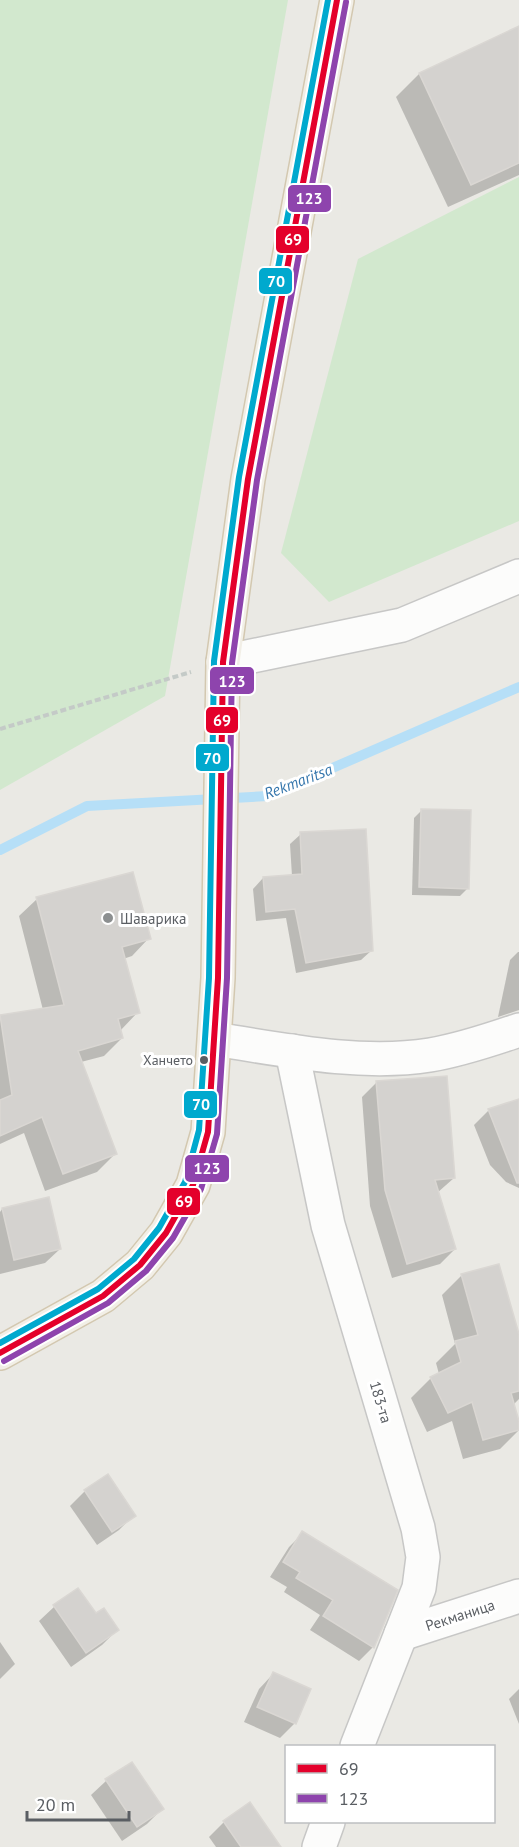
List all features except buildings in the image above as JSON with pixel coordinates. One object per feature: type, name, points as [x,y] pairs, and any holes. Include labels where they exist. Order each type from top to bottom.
[{"type":"main road","points":[[0,1353],[104,1296],[141,1265],[166,1233],[193,1185],[208,1132],[215,1039],[223,678],[248,479],[337,0]]},
{"type":"street","points":[[223,678],[402,625],[519,576]]},
{"type":"street","points":[[215,1039],[292,1051],[375,1059],[430,1054],[519,1030]]},
{"type":"street","name":"183-та","points":[[292,1051],[328,1225],[418,1528],[423,1557],[419,1588],[357,1745]]},
{"type":"street","name":"Рекманица","points":[[401,1634],[519,1596]]},
{"type":"street","points":[[319,1847],[327,1823]]},
{"type":"path","points":[[0,729],[223,678]]},
{"type":"green space","points":[[0,0],[288,0],[165,696],[0,790]]},
{"type":"green space","points":[[519,177],[519,521],[329,602],[281,553],[358,259]]},
{"type":"waterway","name":"Rekmaritsa","points":[[0,850],[87,806],[268,796],[519,687]]},
{"type":"transit line","name":"70","points":[[0,1343],[98,1289],[134,1259],[159,1228],[185,1182],[199,1130],[209,978],[214,661],[239,477],[328,0]]},
{"type":"transit line","name":"69","points":[[0,1353],[103,1296],[140,1265],[166,1233],[193,1185],[208,1132],[218,978],[223,662],[248,479],[337,0]]},
{"type":"transit line","name":"123","points":[[4,1361],[108,1303],[146,1271],[173,1238],[201,1189],[217,1134],[227,978],[232,663],[257,480],[346,2]]},
{"type":"place","name":"Шаварика","points":[[108,918]]},
{"type":"place","name":"Ханчето","points":[[204,1060]]}]
